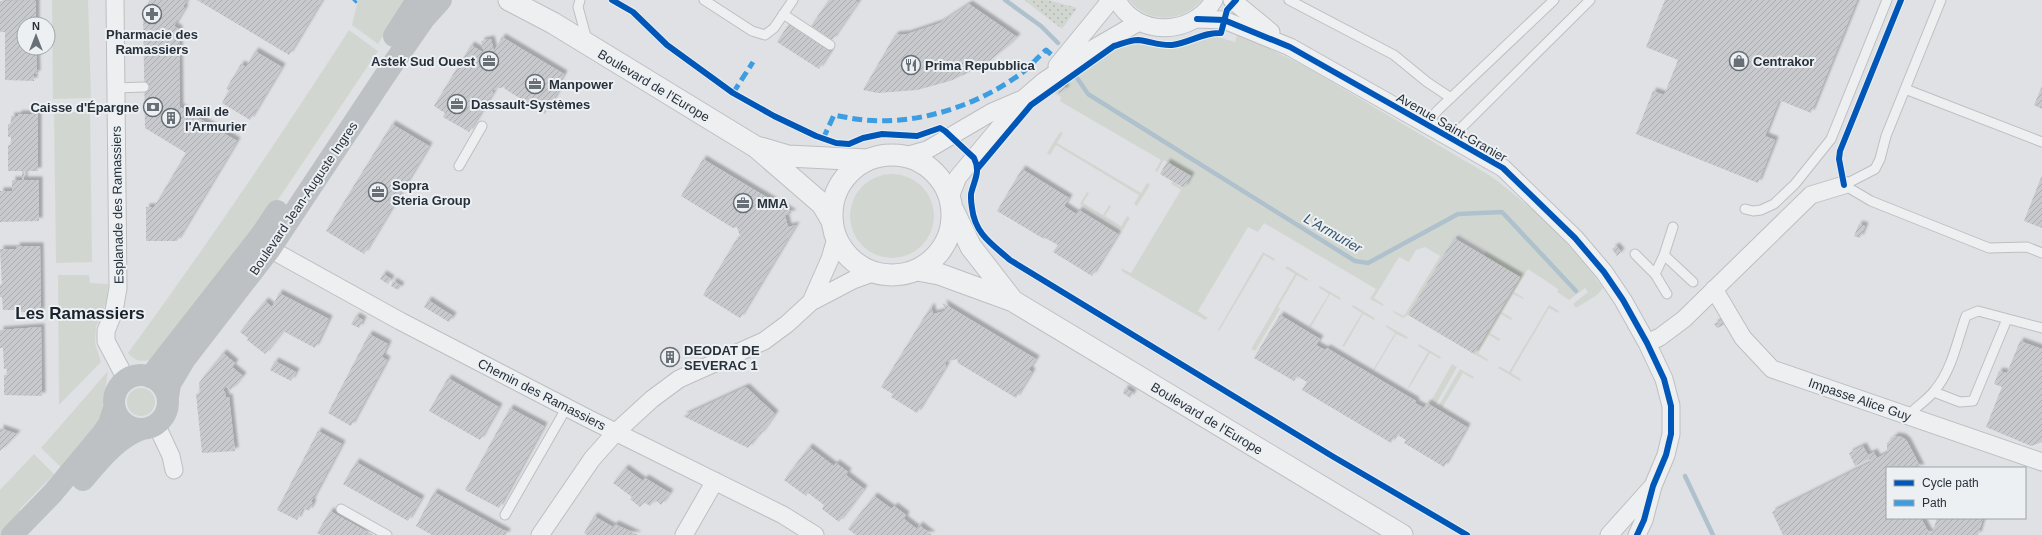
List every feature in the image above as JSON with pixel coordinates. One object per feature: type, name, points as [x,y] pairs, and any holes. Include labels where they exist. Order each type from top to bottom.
[{"type":"main road","name":"Boulevard Jean-Auguste Ingres","points":[[150,376],[261,235],[385,51],[417,0]]},
{"type":"main road","name":"Boulevard Jean-Auguste Ingres","points":[[168,397],[170,384],[185,359],[270,249],[388,71],[424,19],[441,0]]},
{"type":"main road","points":[[12,535],[52,494],[102,434],[109,424],[114,408],[115,392],[126,379],[133,376],[150,376],[159,382],[168,397],[166,412],[149,427],[125,438],[103,457],[32,535]]},
{"type":"main road","points":[[114,408],[117,416],[127,426],[149,427]]},
{"type":"street","name":"Esplanade des Ramassiers","points":[[114,0],[118,288],[114,311],[105,337],[107,347],[126,379]]},
{"type":"street","name":"Boulevard de l'Europe","points":[[509,0],[553,24],[756,146],[822,204],[841,247],[852,259],[865,269],[889,275],[903,274],[917,270],[928,264],[944,246],[952,222],[952,204]]},
{"type":"street","name":"Boulevard de l'Europe","points":[[529,0],[553,24]]},
{"type":"street","points":[[1044,81],[1106,6],[1109,0]]},
{"type":"street","points":[[1117,0],[1129,16],[1139,22],[1162,28],[1174,28],[1197,19],[1206,11],[1214,0]]},
{"type":"street","name":"Avenue Saint-Granier","points":[[1232,0],[1290,47]]},
{"type":"street","name":"Avenue Saint-Granier","points":[[1197,19],[1224,20],[1290,47],[1503,168],[1575,238],[1604,272],[1647,343],[1664,379],[1671,406],[1670,434],[1666,455],[1653,486],[1644,520],[1637,535]]},
{"type":"street","points":[[952,204],[958,176],[1023,99],[1044,81],[1089,51],[1139,22]]},
{"type":"street","points":[[905,156],[927,150],[992,112],[1023,99]]},
{"type":"street","name":"Boulevard de l'Europe","points":[[756,146],[788,156],[868,160]]},
{"type":"street","name":"Boulevard de l'Europe","points":[[834,229],[835,196],[847,174],[868,160],[886,155],[905,156],[918,160],[930,167],[942,181],[971,247],[1013,301]]},
{"type":"street","points":[[1647,343],[1660,337],[1684,319],[1811,195],[1844,185]]},
{"type":"street","points":[[811,302],[830,259],[834,229]]},
{"type":"street","name":"Chemin des Ramassiers","points":[[270,249],[394,318],[616,432],[783,515],[815,535]]},
{"type":"street","name":"Boulevard de l'Europe","points":[[917,270],[938,274],[1013,301],[1402,535]]},
{"type":"street","points":[[540,535],[592,459],[637,411],[679,379],[764,341],[787,324],[811,302],[853,280],[875,272]]},
{"type":"street","name":"Impasse Alice Guy","points":[[1714,289],[1743,338],[1772,369],[2042,462]]},
{"type":"street","points":[[149,427],[171,456],[174,470]]},
{"type":"street","points":[[684,535],[715,481]]},
{"type":"street","name":"Avenue Saint-Granier","points":[[1609,535],[1653,486]]},
{"type":"lane","points":[[580,0],[578,7],[588,45]]},
{"type":"lane","points":[[704,0],[758,34],[765,35],[770,32],[793,0]]},
{"type":"lane","points":[[1289,0],[1394,55],[1427,82],[1450,98]]},
{"type":"lane","points":[[1426,124],[1450,98],[1554,0]]},
{"type":"lane","points":[[1451,138],[1463,124],[1590,0]]},
{"type":"lane","points":[[1745,209],[1753,211],[1761,210],[1774,204],[1795,184],[1831,139],[1887,0]]},
{"type":"lane","points":[[1844,185],[1875,169],[1880,159],[1886,136],[1941,0]]},
{"type":"lane","points":[[783,14],[830,45]]},
{"type":"lane","points":[[116,88],[144,87]]},
{"type":"lane","points":[[1906,89],[2042,142]]},
{"type":"lane","points":[[459,166],[482,126]]},
{"type":"lane","points":[[1844,185],[1871,201],[1989,248],[2027,247],[2042,253]]},
{"type":"lane","points":[[1655,274],[1664,255],[1673,227]]},
{"type":"lane","points":[[1635,254],[1655,274],[1667,294]]},
{"type":"lane","points":[[1664,255],[1693,282]]},
{"type":"lane","points":[[1908,416],[1916,406],[1934,392],[1945,377],[1966,316],[1978,311],[2042,328]]},
{"type":"lane","points":[[1934,392],[1960,402],[1973,400],[2007,319]]},
{"type":"lane","points":[[505,516],[567,407]]},
{"type":"lane","points":[[341,509],[387,535]]},
{"type":"shaded area","points":[[52,0],[88,0],[91,98],[53,99],[53,56],[56,56],[56,16],[52,16]]},
{"type":"shaded area","points":[[358,0],[405,0],[378,44],[352,25]]},
{"type":"shaded area","points":[[1024,0],[1048,0],[1077,8],[1062,29]]},
{"type":"shaded area","points":[[1129,0],[1202,0],[1194,8],[1185,13],[1165,18],[1155,17],[1146,13],[1137,8]]},
{"type":"shaded area","points":[[349,30],[378,51],[259,228],[153,359],[146,361],[136,360],[128,353],[241,193]]},
{"type":"shaded area","points":[[1238,33],[1308,68],[1489,175],[1536,213],[1578,256],[1603,288],[1597,295],[1576,308],[1573,304],[1588,292],[1585,288],[1569,300],[1557,292],[1558,289],[1528,269],[1514,292],[1524,298],[1523,299],[1513,294],[1502,312],[1512,318],[1511,320],[1501,314],[1490,333],[1500,339],[1499,341],[1489,335],[1478,353],[1488,360],[1487,361],[1474,354],[1484,256],[1486,251],[1457,233],[1408,315],[1403,318],[1393,312],[1394,311],[1404,316],[1440,256],[1425,247],[1416,250],[1409,262],[1399,257],[1374,298],[1384,305],[1383,306],[1370,299],[1376,289],[1264,223],[1258,232],[1248,227],[1198,311],[1208,318],[1205,320],[1123,272],[1121,268],[1131,273],[1181,190],[1171,184],[1172,181],[1183,188],[1190,176],[1164,160],[1157,172],[1155,171],[1161,160],[1063,103],[1060,101],[1061,97],[1053,93],[1056,90],[1059,94],[1066,89],[1063,84],[1115,49],[1138,44],[1174,48],[1214,36],[1235,42]]},
{"type":"shaded area","points":[[54,112],[90,112],[92,262],[56,263]]},
{"type":"shaded area","points":[[1060,132],[1063,133],[1057,143],[1141,193],[1147,183],[1150,185],[1137,206],[1134,204],[1139,195],[1056,145],[1050,155],[1047,153]]},
{"type":"shaded area","points":[[892,174],[908,177],[922,186],[931,200],[934,216],[931,232],[922,246],[908,255],[892,258],[876,255],[862,246],[853,232],[850,216],[853,200],[862,186],[876,177]]},
{"type":"shaded area","points":[[1087,192],[1089,193],[1083,203],[1103,215],[1109,205],[1111,206],[1105,216],[1121,226],[1127,216],[1130,218],[1123,230],[1080,204]]},
{"type":"shaded area","points":[[1263,252],[1275,259],[1274,261],[1264,255],[1219,331],[1218,330]]},
{"type":"shaded area","points":[[1287,266],[1308,279],[1307,281],[1297,275],[1278,307],[1280,309],[1255,351],[1251,349],[1295,274],[1285,268]]},
{"type":"shaded area","points":[[58,275],[89,275],[90,283],[108,284],[107,300],[96,327],[95,343],[101,362],[59,405]]},
{"type":"shaded area","points":[[1320,286],[1341,298],[1340,300],[1330,294],[1311,327],[1309,326],[1329,294],[1318,287]]},
{"type":"shaded area","points":[[1353,305],[1375,318],[1374,320],[1363,314],[1344,347],[1342,346],[1362,313],[1352,307]]},
{"type":"shaded area","points":[[1549,305],[1559,311],[1558,313],[1549,308],[1511,373],[1521,379],[1520,381],[1498,368],[1499,366],[1509,372]]},
{"type":"shaded area","points":[[1386,325],[1408,337],[1407,339],[1396,334],[1374,371],[1373,370],[1395,333],[1385,326]]},
{"type":"shaded area","points":[[1419,344],[1441,357],[1440,359],[1430,353],[1409,388],[1408,387],[1428,352],[1418,346]]},
{"type":"shaded area","points":[[1452,364],[1457,367],[1436,404],[1431,401]]},
{"type":"shaded area","points":[[1460,369],[1474,377],[1473,379],[1463,373],[1442,408],[1439,405]]},
{"type":"shaded area","points":[[108,371],[100,425],[63,469],[41,448]]},
{"type":"shaded area","points":[[141,388],[151,392],[155,402],[151,412],[141,416],[131,412],[127,402],[131,392]]},
{"type":"shaded area","points":[[34,454],[54,474],[19,510],[23,514],[3,535],[0,535],[0,490]]},
{"type":"building","points":[[36,0],[36,16],[16,16],[16,56],[36,56],[37,74],[34,74],[34,81],[5,80],[5,32],[0,32],[0,1]]},
{"type":"building","name":"Mail de l'Armurier","points":[[150,0],[187,0],[183,7],[185,8],[174,26],[179,29],[180,107],[237,141],[177,241],[146,241],[146,207],[154,207],[186,153],[145,128],[143,11]]},
{"type":"building","points":[[197,0],[322,0],[289,55]]},
{"type":"building","points":[[829,0],[855,0],[858,2],[832,40],[811,26]]},
{"type":"building","points":[[1665,0],[1857,0],[1811,113],[1779,100],[1765,136],[1775,140],[1758,183],[1636,134],[1653,91],[1664,95],[1678,60],[1646,47]]},
{"type":"building","points":[[969,4],[1017,37],[983,66],[950,81],[917,90],[878,93],[863,90],[895,35],[907,34],[940,23]]},
{"type":"building","points":[[789,24],[830,52],[819,69],[777,42]]},
{"type":"building","points":[[502,37],[564,74],[557,86],[560,88],[545,114],[504,87],[492,90],[493,93],[469,132],[443,117],[445,113],[434,106],[471,45],[484,53],[481,41],[491,39],[494,51]]},
{"type":"building","points":[[255,51],[282,67],[250,120],[222,103],[229,90],[226,89],[241,64],[246,67]]},
{"type":"building","points":[[1063,84],[1066,89],[1059,94],[1056,90]]},
{"type":"building","points":[[2042,86],[2042,109],[2034,105]]},
{"type":"building","points":[[18,114],[38,114],[38,171],[24,171],[24,180],[39,180],[39,221],[0,222],[0,191],[12,191],[12,180],[22,180],[22,171],[8,171],[8,145],[11,145],[11,137],[8,137],[8,124],[11,124],[11,116],[18,116]]},
{"type":"building","points":[[392,124],[429,146],[364,254],[326,231]]},
{"type":"building","points":[[703,159],[793,213],[785,215],[788,227],[796,225],[740,318],[703,295],[736,240],[741,239],[737,227],[733,228],[681,196]]},
{"type":"building","points":[[1167,162],[1191,176],[1184,188],[1160,174]]},
{"type":"building","points":[[1022,169],[1069,198],[1064,206],[1076,214],[1079,210],[1118,234],[1092,276],[1053,252],[1058,245],[1045,238],[1044,239],[997,211]]},
{"type":"building","points":[[2042,175],[2042,228],[2024,221]]},
{"type":"building","points":[[1859,224],[1865,226],[1860,238],[1854,236]]},
{"type":"building","points":[[1454,238],[1520,277],[1474,354],[1408,315]]},
{"type":"building","points":[[16,246],[40,246],[41,312],[17,312],[17,310],[3,310],[2,297],[0,297],[0,285],[2,284],[0,249],[17,249]]},
{"type":"building","points":[[1616,246],[1621,252],[1617,256],[1612,249]]},
{"type":"building","points":[[383,274],[391,279],[388,284],[380,279]]},
{"type":"building","points":[[393,281],[401,286],[398,290],[391,286]]},
{"type":"building","points":[[279,293],[329,319],[315,348],[283,331],[265,354],[247,340],[248,338],[240,332],[265,301],[272,307]]},
{"type":"building","points":[[428,300],[453,316],[449,322],[424,307]]},
{"type":"building","points":[[943,303],[1036,359],[1029,370],[1032,372],[1016,398],[958,363],[957,359],[945,362],[946,366],[917,413],[891,397],[893,394],[881,387],[931,306],[933,314],[945,311]]},
{"type":"building","points":[[1280,315],[1320,339],[1316,345],[1325,350],[1327,348],[1416,401],[1415,403],[1424,408],[1427,403],[1467,427],[1444,467],[1404,443],[1406,440],[1396,434],[1391,443],[1302,390],[1307,382],[1297,376],[1294,381],[1254,358]]},
{"type":"building","points":[[356,316],[363,320],[359,328],[351,324]]},
{"type":"building","points":[[1722,320],[1724,325],[1717,328],[1714,324]]},
{"type":"building","points":[[41,327],[42,396],[4,395],[4,375],[7,375],[7,369],[4,369],[3,348],[0,348],[0,330]]},
{"type":"building","points":[[369,334],[388,344],[382,357],[387,360],[351,426],[328,413]]},
{"type":"building","points":[[2020,341],[2042,349],[2042,442],[2031,446],[1986,427],[2002,387],[1994,384],[1999,371],[2007,373]]},
{"type":"building","name":"DEODAT DE SEVERAC 1","points":[[670,352],[675,355],[670,362],[665,359]]},
{"type":"building","points":[[223,353],[235,363],[232,367],[243,376],[231,390],[226,386],[223,390],[226,398],[229,397],[235,451],[202,453],[196,394],[200,393],[199,383]]},
{"type":"building","points":[[275,361],[296,372],[291,381],[270,370]]},
{"type":"building","points":[[448,378],[499,407],[480,440],[429,411]]},
{"type":"building","points":[[746,387],[775,414],[760,435],[759,434],[748,448],[683,416]]},
{"type":"building","points":[[1125,388],[1133,393],[1130,398],[1123,393]]},
{"type":"building","points":[[510,408],[544,426],[499,508],[465,490]]},
{"type":"building","points":[[0,428],[17,434],[0,451]]},
{"type":"building","points":[[318,431],[342,444],[311,502],[313,503],[309,511],[303,508],[297,520],[277,510]]},
{"type":"building","points":[[1895,436],[1902,437],[1907,441],[1920,467],[1886,467],[1886,519],[1922,519],[1929,533],[1933,531],[1937,519],[1983,519],[1978,535],[1783,535],[1772,512],[1871,462],[1869,459],[1855,466],[1849,453],[1863,446],[1868,455],[1874,452],[1877,458],[1887,453],[1887,443]]},
{"type":"building","points":[[809,447],[834,466],[836,463],[848,472],[846,475],[864,489],[839,522],[822,509],[824,505],[808,493],[806,496],[784,480]]},
{"type":"building","points":[[356,462],[421,499],[408,521],[343,484]]},
{"type":"building","points":[[625,468],[643,481],[645,478],[670,493],[661,505],[655,500],[650,506],[644,502],[640,507],[630,499],[632,497],[613,483]]},
{"type":"building","points":[[434,492],[507,532],[506,535],[432,535],[416,526]]},
{"type":"building","points":[[874,496],[892,509],[894,506],[906,515],[904,519],[917,529],[919,525],[932,535],[856,535],[848,529]]},
{"type":"building","points":[[330,511],[373,535],[321,535],[317,533]]},
{"type":"building","points":[[594,516],[613,527],[615,524],[638,535],[587,535],[584,533]]},
{"type":"waterway","name":"L'Armurier","points":[[1005,0],[1041,26],[1058,43]]},
{"type":"waterway","name":"L'Armurier","points":[[1077,78],[1088,94],[1355,261],[1368,263],[1458,214],[1502,212],[1576,291]]},
{"type":"waterway","name":"L'Armurier","points":[[1685,476],[1713,535]]},
{"type":"marked path","points":[[823,139],[834,115],[860,120],[884,121],[925,116],[946,111],[984,96],[1002,86],[1023,72],[1046,50],[1053,56]]},
{"type":"marked path","points":[[733,93],[753,62]]},
{"type":"cycle path","points":[[612,0],[633,12],[667,45],[733,93],[774,116],[816,136],[836,143],[849,144],[863,138],[882,134],[917,136],[940,128],[945,131],[974,158],[977,166],[977,174],[971,192],[974,217],[985,238],[1010,260],[1332,456],[1467,535]]},
{"type":"cycle path","points":[[978,168],[1031,105],[1114,46],[1129,41],[1138,40],[1163,45],[1172,45],[1208,34],[1221,33],[1227,10],[1236,0]]},
{"type":"cycle path","points":[[1844,185],[1839,159],[1840,151],[1901,0]]},
{"type":"cycle path","points":[[1197,19],[1224,20],[1290,47],[1503,168],[1575,238],[1604,272],[1623,300],[1647,343],[1664,379],[1671,406],[1671,434],[1666,455],[1653,486],[1644,520],[1637,535]]},
{"type":"place","name":"Pharmacie des Ramassiers","points":[[152,14]]},
{"type":"place","name":"Astek Sud Ouest","points":[[489,61]]},
{"type":"place","name":"Centrakor","points":[[1739,61]]},
{"type":"place","name":"Prima Repubblica","points":[[911,65]]},
{"type":"place","name":"Manpower","points":[[535,84]]},
{"type":"place","name":"Dassault-Systèmes","points":[[457,104]]},
{"type":"place","name":"Caisse d'Épargne","points":[[153,107]]},
{"type":"place","name":"Mail de l'Armurier","points":[[171,118]]},
{"type":"place","name":"Sopra Steria Group","points":[[378,192]]},
{"type":"place","name":"MMA","points":[[743,203]]},
{"type":"place","name":"DEODAT DE SEVERAC 1","points":[[670,357]]},
{"type":"district","name":"Les Ramassiers","points":[[80,313]]}]
